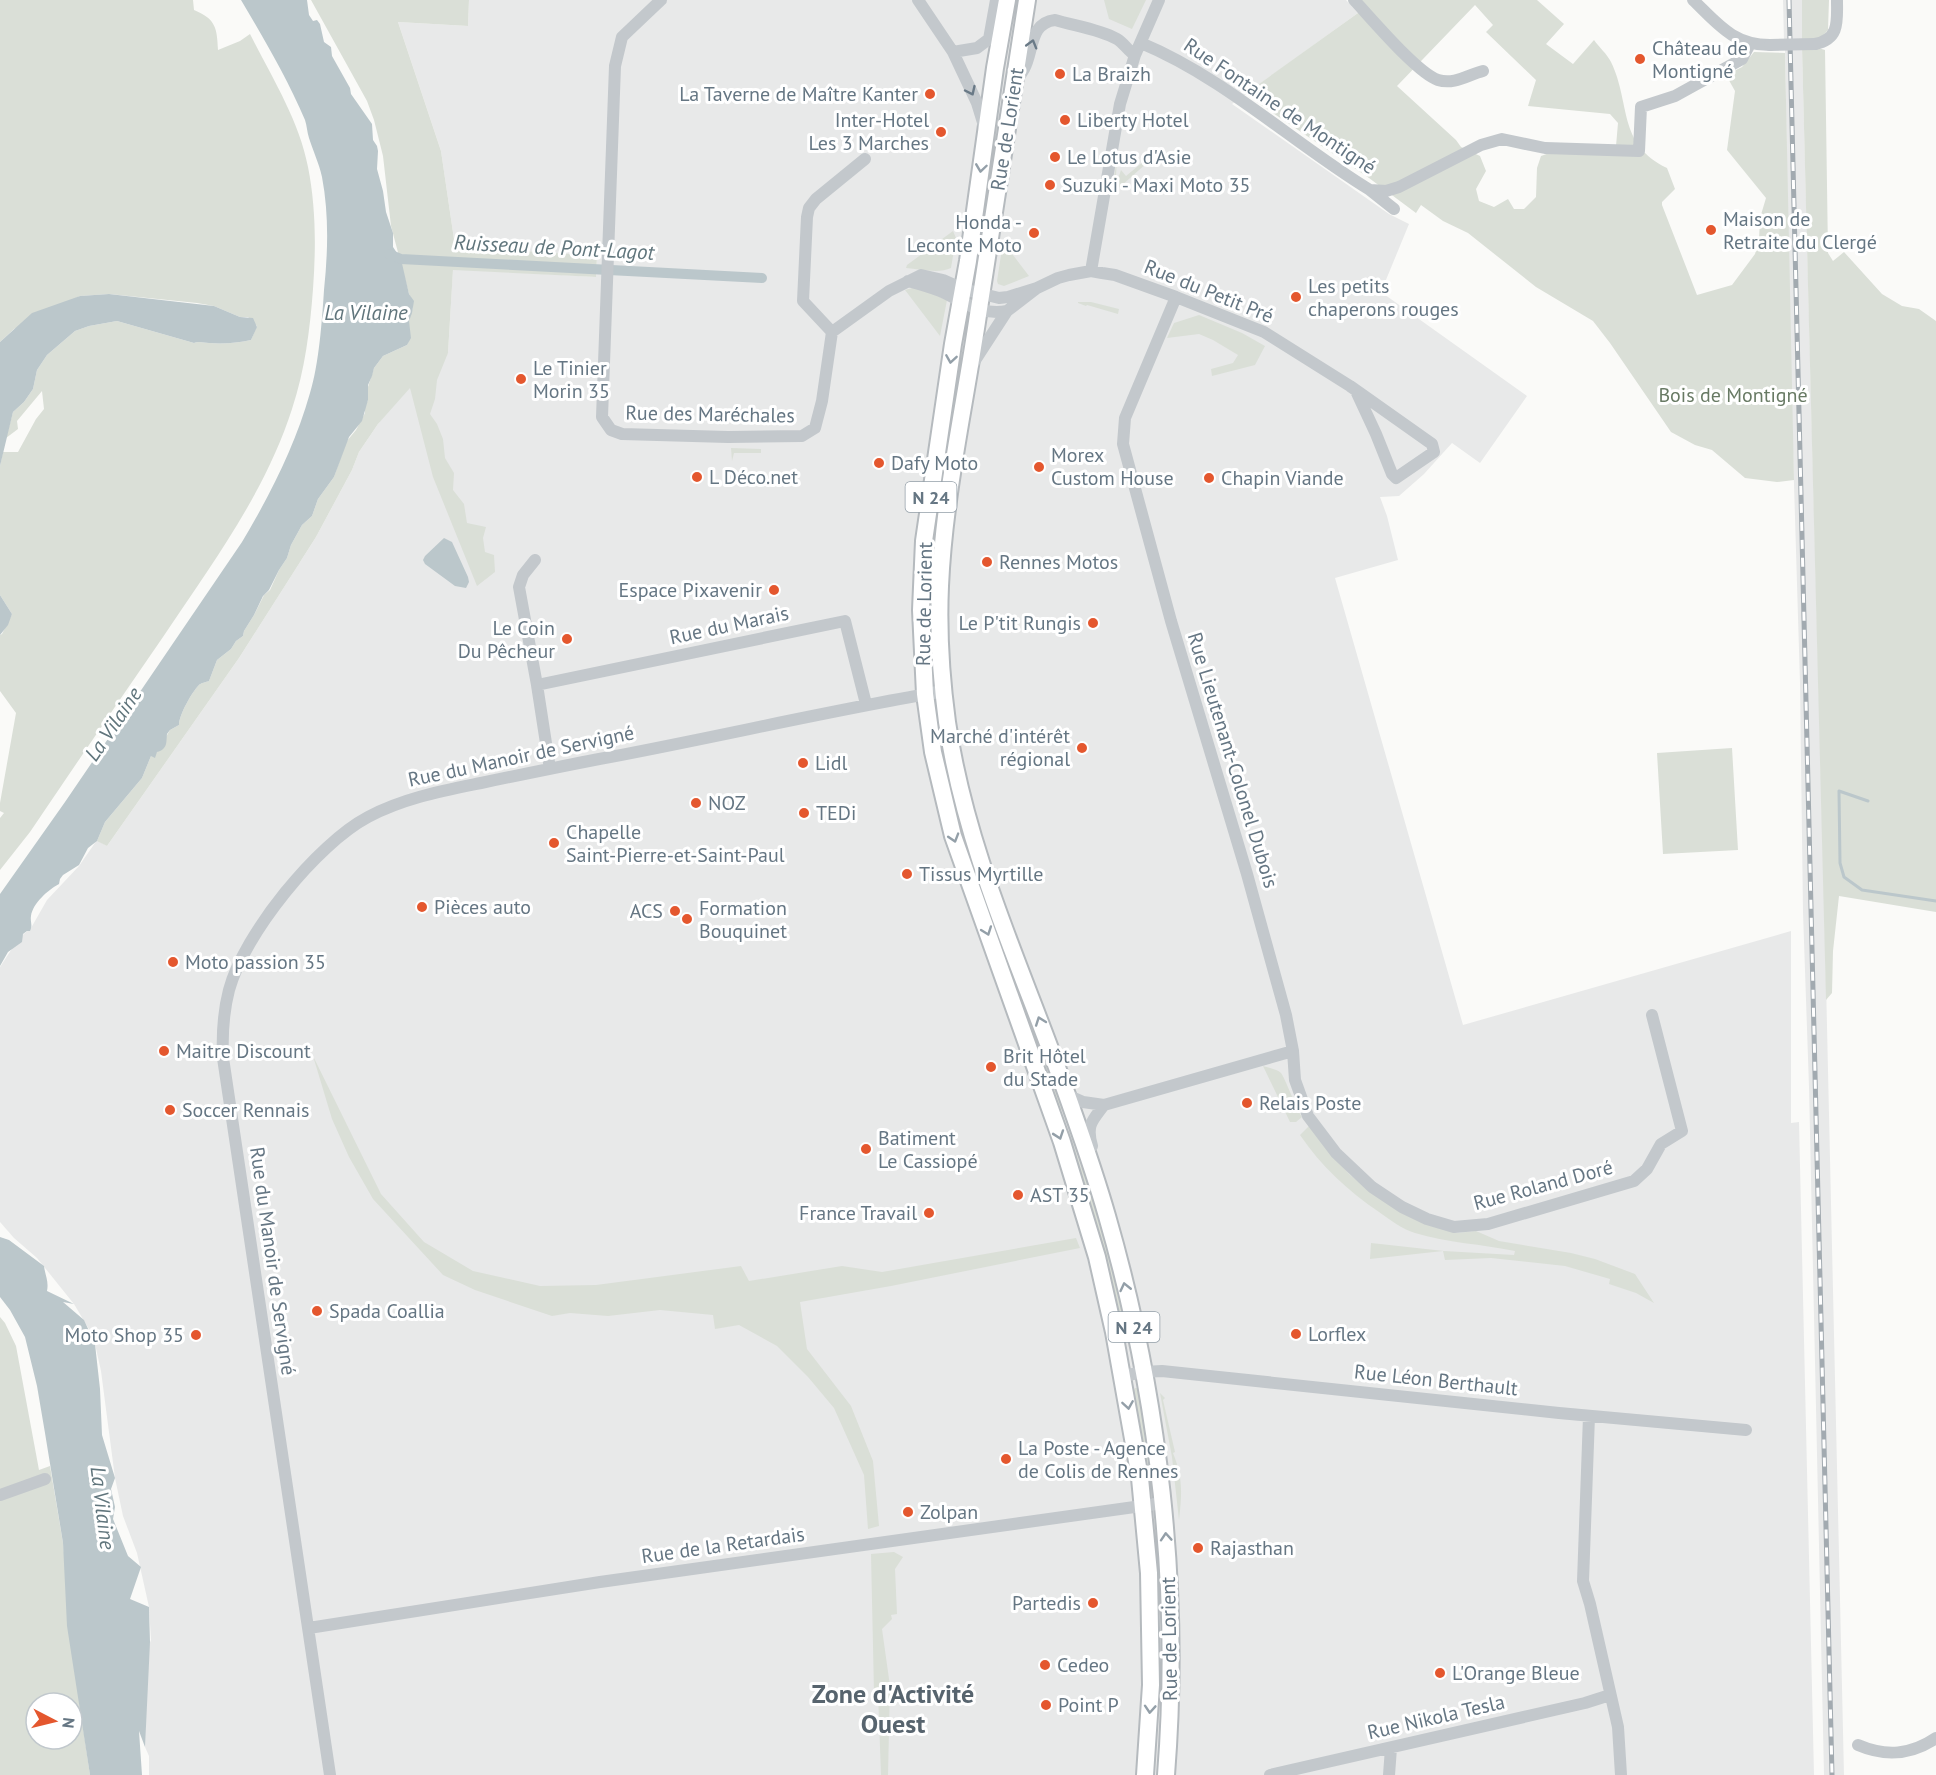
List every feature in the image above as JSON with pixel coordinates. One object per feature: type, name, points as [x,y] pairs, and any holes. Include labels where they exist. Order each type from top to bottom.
[{"type":"main road","name":"Rue de Lorient","points":[[1007,0],[924,541],[921,610],[925,694],[933,752],[953,836],[985,901],[1067,1095],[1107,1214],[1127,1295],[1143,1372],[1162,1503],[1167,1563],[1170,1676],[1166,1775]]},
{"type":"main road","name":"Rue de Lorient","points":[[1027,0],[946,511],[939,588],[940,640],[947,721],[985,901],[1097,1257],[1123,1376],[1144,1504],[1149,1573],[1151,1685],[1145,1775]]},
{"type":"main road","points":[[929,508],[946,511]]},
{"type":"street","name":"Rue des Maréchales","points":[[661,0],[622,37],[615,66],[602,417],[611,430],[622,434],[801,436],[816,428],[832,332]]},
{"type":"street","points":[[918,0],[953,52],[977,103],[986,130]]},
{"type":"street","points":[[953,52],[977,48],[989,39],[996,0]]},
{"type":"street","points":[[1091,272],[1118,116],[1135,55],[1159,0]]},
{"type":"street","points":[[1354,0],[1422,71],[1439,80],[1448,81],[1483,71]]},
{"type":"street","points":[[1693,0],[1728,33],[1750,44],[1770,45],[1815,44],[1826,41],[1834,34],[1837,21],[1837,0]]},
{"type":"street","points":[[1013,84],[1025,68],[1035,34],[1043,23],[1055,20],[1114,38],[1135,55]]},
{"type":"street","name":"Rue Fontaine de Montigné","points":[[1141,43],[1182,61],[1370,190],[1394,209]]},
{"type":"street","points":[[1370,190],[1386,191],[1399,187],[1481,145],[1502,139],[1545,148],[1639,152],[1641,107],[1675,96],[1742,59],[1750,44]]},
{"type":"street","points":[[865,159],[816,199],[809,208],[803,302],[832,332],[889,291],[921,275],[943,280],[962,295],[999,313],[1007,311]]},
{"type":"street","name":"Rue du Petit Pré","points":[[980,302],[992,297],[1008,297],[1037,288],[1058,278],[1091,272],[1115,275],[1264,332],[1356,391],[1432,444],[1434,452],[1396,478],[1392,474],[1356,391]]},
{"type":"street","name":"Rue du Petit Pré","points":[[968,371],[1007,311],[1037,288]]},
{"type":"street","name":"Rue Lieutenant-Colonel Dubois","points":[[1176,297],[1125,418],[1123,444],[1171,621],[1247,874],[1286,1015],[1293,1051]]},
{"type":"street","points":[[535,560],[524,575],[519,587],[550,769]]},
{"type":"street","name":"Rue du Marais","points":[[537,685],[845,621],[866,704]]},
{"type":"street","name":"Rue du Manoir de Servigné","points":[[330,1775],[223,1058],[222,1031],[229,989],[244,955],[284,894],[323,850],[367,817],[399,803],[428,794],[866,704],[944,691]]},
{"type":"street","name":"Rue Roland Doré","points":[[1293,1051],[1295,1080],[1308,1116],[1336,1153],[1372,1186],[1402,1207],[1427,1219],[1454,1227],[1488,1224],[1634,1181],[1647,1169],[1661,1144],[1682,1131],[1652,1015]]},
{"type":"street","points":[[1067,1095],[1083,1102],[1104,1105],[1293,1051]]},
{"type":"street","name":"Rue de Lorient","points":[[1104,1105],[1091,1122],[1089,1132],[1109,1201],[1107,1214]]},
{"type":"street","points":[[1051,1110],[1074,1115]]},
{"type":"street","name":"Rue Léon Berthault","points":[[1123,1376],[1143,1372],[1169,1372],[1746,1430]]},
{"type":"street","points":[[1589,1416],[1583,1581],[1618,1727],[1621,1775]]},
{"type":"street","points":[[0,1495],[45,1479]]},
{"type":"street","points":[[1144,1504],[1162,1503]]},
{"type":"street","name":"Rue de la Retardais","points":[[309,1628],[600,1582],[1144,1504]]},
{"type":"street","name":"Rue Nikola Tesla","points":[[1270,1775],[1610,1695]]},
{"type":"street","points":[[1858,1745],[1879,1753],[1904,1753],[1917,1749],[1936,1737]]},
{"type":"street","points":[[1389,1775],[1391,1748]]},
{"type":"shaded area","points":[[469,0],[1346,0],[1358,13],[1232,104],[1389,214],[1409,224],[1381,292],[1527,396],[1480,463],[1452,443],[1424,474],[1399,496],[1380,497],[1398,560],[1335,578],[1463,1025],[1791,931],[1791,1123],[1799,1122],[1814,1775],[149,1775],[149,1756],[145,1747],[146,1653],[151,1640],[149,1607],[137,1553],[123,1516],[115,1478],[101,1371],[93,1336],[74,1304],[37,1258],[0,1222],[0,967],[19,938],[31,928],[47,900],[79,866],[97,840],[107,846],[239,658],[316,537],[352,470],[359,452],[378,424],[413,377],[448,353],[453,269],[596,277],[597,256],[455,246],[441,151],[398,22],[468,26]]},
{"type":"shaded area","points":[[1783,0],[1802,0],[1802,40],[1784,41]]},
{"type":"shaded area","points":[[1802,48],[1844,1775],[1824,1775],[1803,912],[1785,49]]},
{"type":"green space","points":[[0,0],[193,0],[194,10],[207,17],[214,25],[218,50],[250,34],[283,99],[304,150],[313,197],[315,243],[312,304],[304,364],[292,409],[267,470],[236,527],[200,582],[30,832],[0,870],[0,818],[4,813],[0,811],[0,803],[16,713],[0,691],[0,635],[12,614],[0,595],[0,466],[3,452],[18,452],[44,409],[42,391],[17,421],[18,429],[6,438],[13,412],[33,389],[37,370],[47,355],[75,331],[89,326],[117,321],[194,343],[236,343],[251,340],[257,326],[248,317],[240,317],[214,306],[109,294],[80,296],[14,329],[0,342]]},
{"type":"green space","points":[[311,0],[469,0],[468,26],[398,22],[441,151],[455,246],[597,256],[596,277],[453,270],[448,353],[437,380],[435,399],[430,414],[443,439],[445,458],[454,473],[453,490],[464,504],[467,523],[486,527],[483,538],[485,552],[494,555],[495,572],[477,586],[433,477],[410,388],[378,424],[359,452],[352,470],[316,537],[239,658],[107,846],[97,841],[105,822],[142,778],[151,756],[157,752],[170,730],[179,725],[190,698],[199,685],[209,681],[217,660],[243,636],[264,595],[270,590],[302,525],[312,516],[318,499],[334,477],[346,442],[365,413],[368,400],[367,390],[374,368],[383,356],[407,345],[408,342],[413,302],[391,226],[383,156],[374,120],[367,101]]},
{"type":"green space","points":[[1104,0],[1146,0],[1132,29],[1109,19]]},
{"type":"green space","name":"Bois de Montigné","points":[[1357,0],[1537,0],[1564,24],[1546,44],[1573,64],[1594,40],[1611,62],[1633,135],[1640,147],[1651,158],[1667,168],[1675,189],[1662,202],[1662,205],[1697,295],[1732,285],[1755,254],[1759,240],[1760,218],[1766,198],[1727,150],[1735,91],[1726,75],[1742,67],[1754,52],[1785,53],[1794,480],[1777,482],[1745,478],[1712,450],[1695,445],[1671,432],[1593,321],[1536,287],[1468,233],[1443,221],[1421,205],[1416,213],[1369,178],[1245,94],[1358,13]],"holes":[[[1475,5],[1493,25],[1486,32],[1536,80],[1528,106],[1610,114],[1618,123],[1616,146],[1555,151],[1541,156],[1537,168],[1536,197],[1524,209],[1514,209],[1508,199],[1494,207],[1479,201],[1476,189],[1486,171],[1480,156],[1461,147],[1397,86]]]},
{"type":"green space","points":[[1802,0],[1829,0],[1828,30],[1821,38],[1802,40]]},
{"type":"green space","points":[[1815,47],[1825,50],[1828,253],[1833,261],[1844,252],[1882,294],[1902,306],[1919,309],[1936,321],[1936,912],[1839,896],[1833,951],[1832,993],[1826,1000],[1802,48]]},
{"type":"green space","points":[[1155,152],[1157,154],[1111,195],[1117,159],[1116,176],[1119,176],[1121,170],[1126,176]]},
{"type":"green space","points":[[953,231],[956,238],[951,268],[935,271],[906,268],[907,265]]},
{"type":"green space","points":[[1003,242],[1029,276],[1004,286],[998,284],[997,281]]},
{"type":"green space","points":[[916,287],[947,300],[940,336],[905,290]]},
{"type":"green space","points":[[1078,302],[1091,302],[1119,309],[1118,314],[1086,306]]},
{"type":"green space","points":[[1199,315],[1242,333],[1265,346],[1255,365],[1212,376],[1211,369],[1233,363],[1238,355],[1199,334],[1167,338],[1174,323]]},
{"type":"green space","points":[[731,448],[761,449],[761,453],[734,453],[732,461]]},
{"type":"green space","points":[[1732,748],[1738,850],[1663,854],[1657,753]]},
{"type":"green space","points":[[988,909],[990,909],[1064,1111],[1055,1107]]},
{"type":"green space","points":[[313,1056],[381,1194],[424,1242],[473,1271],[540,1286],[596,1285],[741,1266],[749,1281],[842,1266],[882,1272],[1076,1238],[1080,1248],[800,1302],[807,1349],[851,1406],[873,1461],[879,1526],[868,1529],[864,1475],[834,1408],[808,1377],[777,1346],[739,1325],[715,1329],[713,1315],[660,1310],[608,1316],[570,1313],[552,1316],[475,1290],[443,1275],[373,1199],[349,1157],[332,1119]]},
{"type":"green space","points":[[1263,1066],[1277,1070],[1283,1075],[1302,1117],[1296,1122],[1290,1122]]},
{"type":"green space","points":[[1309,1126],[1349,1174],[1373,1193],[1457,1233],[1476,1231],[1499,1241],[1595,1259],[1635,1274],[1654,1303],[1636,1293],[1609,1284],[1610,1279],[1565,1266],[1491,1258],[1445,1260],[1443,1251],[1370,1259],[1371,1243],[1444,1251],[1514,1255],[1515,1251],[1427,1236],[1396,1224],[1346,1187],[1317,1157],[1300,1135]]},
{"type":"green space","points":[[1069,1131],[1081,1167],[1088,1176],[1128,1325],[1120,1328],[1064,1132]]},
{"type":"green space","points":[[0,1317],[16,1346],[39,1470],[50,1466],[63,1543],[78,1691],[24,1691],[24,1751],[84,1751],[84,1734],[90,1775],[0,1775]]},
{"type":"green space","points":[[1135,1388],[1139,1388],[1154,1481],[1146,1482],[1133,1392]]},
{"type":"green space","points":[[1160,1393],[1165,1398],[1163,1400],[1180,1478],[1179,1520],[1172,1457]]},
{"type":"green space","points":[[894,1552],[903,1557],[895,1569],[897,1614],[891,1615],[892,1619],[882,1629],[890,1686],[888,1775],[881,1775],[878,1693],[874,1693],[871,1554]]},
{"type":"water","name":"La Vilaine","points":[[241,0],[307,0],[309,15],[313,21],[317,20],[320,24],[324,42],[331,47],[332,56],[351,94],[372,124],[373,140],[378,151],[377,169],[393,233],[393,247],[401,259],[409,294],[414,301],[409,321],[411,338],[407,345],[383,356],[374,368],[368,385],[368,400],[362,421],[349,437],[334,477],[318,499],[312,516],[302,525],[287,558],[269,590],[263,596],[243,636],[217,660],[209,681],[200,684],[193,693],[183,710],[179,725],[167,734],[165,747],[157,752],[155,758],[151,756],[142,778],[105,822],[97,841],[88,848],[79,865],[63,875],[59,884],[38,902],[32,911],[30,931],[23,934],[22,942],[8,952],[0,966],[0,894],[242,542],[272,488],[289,451],[313,382],[320,342],[326,262],[327,219],[322,177],[298,104]]},
{"type":"water","points":[[109,294],[214,306],[240,317],[253,318],[257,327],[251,340],[225,343],[194,343],[117,321],[75,331],[47,355],[37,370],[33,389],[13,412],[0,466],[0,342],[32,313],[80,296]]},
{"type":"water","points":[[444,538],[452,542],[468,577],[469,582],[466,588],[455,586],[425,564],[423,560]]},
{"type":"water","points":[[0,595],[12,614],[8,625],[0,635]]},
{"type":"water","name":"La Vilaine","points":[[0,1237],[9,1240],[44,1266],[47,1291],[74,1304],[63,1302],[84,1320],[95,1344],[102,1435],[115,1478],[111,1489],[115,1507],[113,1519],[128,1556],[141,1567],[130,1599],[149,1607],[150,1642],[145,1747],[139,1731],[142,1775],[90,1775],[84,1736],[84,1691],[77,1691],[67,1626],[63,1543],[37,1386],[25,1337],[0,1297]]},
{"type":"waterway","name":"Ruisseau de Pont-Lagot","points":[[389,254],[401,259],[762,278]]},
{"type":"waterway","name":"Ruisseau de Pont-Lagot","points":[[1868,801],[1839,791],[1840,863],[1844,877],[1862,890],[1936,901]]},
{"type":"railway","points":[[1789,0],[1832,1775]]},
{"type":"place","name":"Château de Montigné","points":[[1640,59]]},
{"type":"place","name":"La Braizh","points":[[1060,74]]},
{"type":"place","name":"La Taverne de Maître Kanter","points":[[930,94]]},
{"type":"place","name":"Liberty Hotel","points":[[1065,120]]},
{"type":"place","name":"Inter-Hotel Les 3 Marches","points":[[941,132]]},
{"type":"place","name":"Le Lotus d'Asie","points":[[1055,157]]},
{"type":"place","name":"Suzuki - Maxi Moto 35","points":[[1050,185]]},
{"type":"place","name":"Maison de Retraite du Clergé","points":[[1711,230]]},
{"type":"place","name":"Honda - Leconte Moto","points":[[1034,233]]},
{"type":"place","name":"Les petits chaperons rouges","points":[[1296,297]]},
{"type":"place","name":"Le Tinier Morin 35","points":[[521,379]]},
{"type":"place","name":"Dafy Moto","points":[[879,463]]},
{"type":"place","name":"Morex Custom House","points":[[1039,467]]},
{"type":"place","name":"L Déco.net","points":[[697,477]]},
{"type":"place","name":"Chapin Viande","points":[[1209,478]]},
{"type":"place","name":"Rennes Motos","points":[[987,562]]},
{"type":"place","name":"Espace Pixavenir","points":[[774,590]]},
{"type":"place","name":"Le P'tit Rungis","points":[[1093,623]]},
{"type":"place","name":"Le Coin Du Pêcheur","points":[[567,639]]},
{"type":"place","name":"Marché d'intérêt régional","points":[[1082,748]]},
{"type":"place","name":"Lidl","points":[[803,763]]},
{"type":"place","name":"NOZ","points":[[696,803]]},
{"type":"place","name":"TEDi","points":[[804,813]]},
{"type":"place","name":"Chapelle Saint-Pierre-et-Saint-Paul","points":[[554,843]]},
{"type":"place","name":"Tissus Myrtille","points":[[907,874]]},
{"type":"place","name":"Pièces auto","points":[[422,907]]},
{"type":"place","name":"ACS","points":[[675,911]]},
{"type":"place","name":"Formation Bouquinet","points":[[687,919]]},
{"type":"place","name":"Moto passion 35","points":[[173,962]]},
{"type":"place","name":"Maitre Discount","points":[[164,1051]]},
{"type":"place","name":"Brit Hôtel du Stade","points":[[991,1067]]},
{"type":"place","name":"Relais Poste","points":[[1247,1103]]},
{"type":"place","name":"Soccer Rennais","points":[[170,1110]]},
{"type":"place","name":"Batiment Le Cassiopé","points":[[866,1149]]},
{"type":"place","name":"AST 35","points":[[1018,1195]]},
{"type":"place","name":"France Travail","points":[[929,1213]]},
{"type":"place","name":"Spada Coallia","points":[[317,1311]]},
{"type":"place","name":"Lorflex","points":[[1296,1334]]},
{"type":"place","name":"Moto Shop 35","points":[[196,1335]]},
{"type":"place","name":"La Poste - Agence de Colis de Rennes","points":[[1006,1459]]},
{"type":"place","name":"Zolpan","points":[[908,1512]]},
{"type":"place","name":"Rajasthan","points":[[1198,1548]]},
{"type":"place","name":"Partedis","points":[[1093,1603]]},
{"type":"place","name":"Cedeo","points":[[1045,1665]]},
{"type":"place","name":"L'Orange Bleue","points":[[1440,1673]]},
{"type":"place","name":"Point P","points":[[1046,1705]]},
{"type":"district","name":"Zone d'Activité Ouest","points":[[893,1708]]}]
